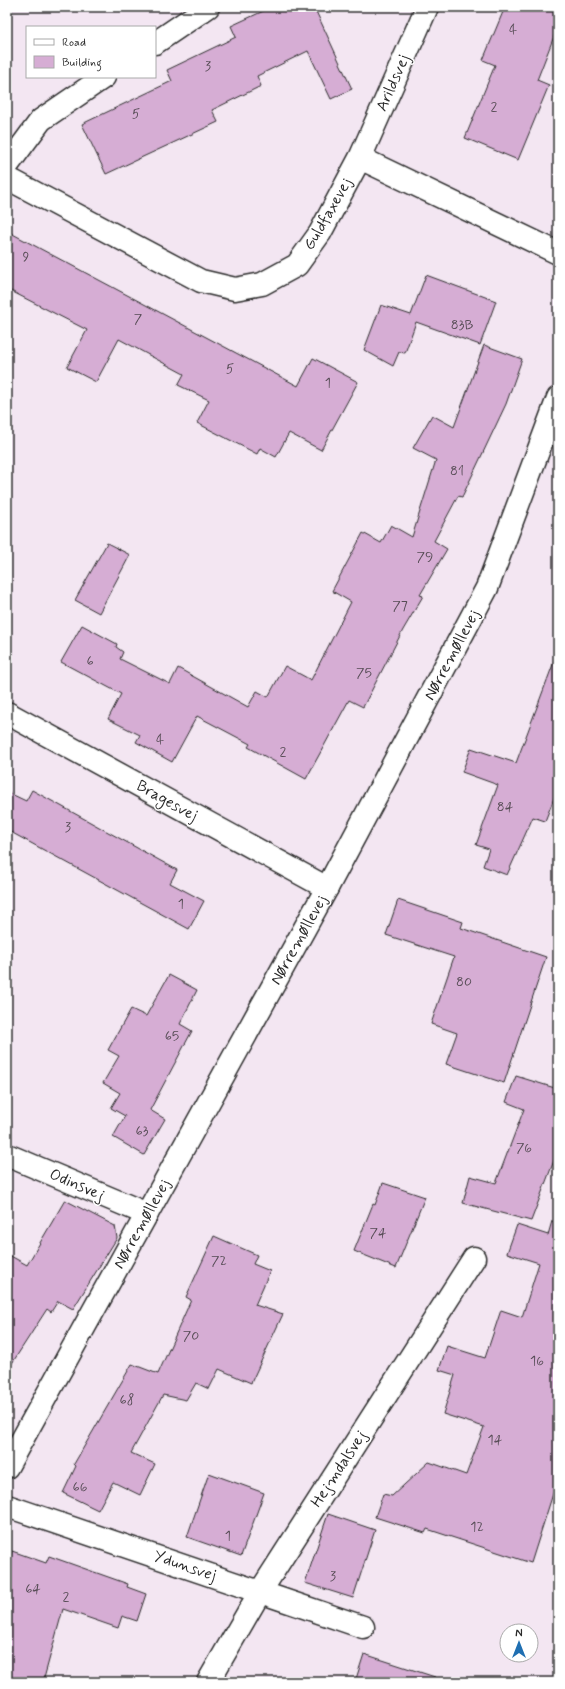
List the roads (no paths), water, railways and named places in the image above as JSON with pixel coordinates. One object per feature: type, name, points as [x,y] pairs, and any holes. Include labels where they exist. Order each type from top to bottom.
[{"type":"street","points":[[156,42],[208,7]]},
{"type":"street","name":"Arildsvej","points":[[360,158],[427,7]]},
{"type":"street","points":[[7,166],[41,120],[103,78]]},
{"type":"street","name":"Guldfaxevej","points":[[7,178],[201,280],[235,289],[262,284],[297,264],[320,233],[360,158],[558,253]]},
{"type":"street","name":"Nørremøllevej","points":[[7,1467],[327,888],[488,588],[558,398]]},
{"type":"street","name":"Bragesvej","points":[[7,713],[327,888]]},
{"type":"street","name":"Odinsvej","points":[[7,1156],[147,1214]]},
{"type":"street","name":"Hejmdalsvej","points":[[208,1682],[260,1592],[474,1258]]},
{"type":"street","name":"Ydunsvej","points":[[7,1506],[363,1627]]}]
